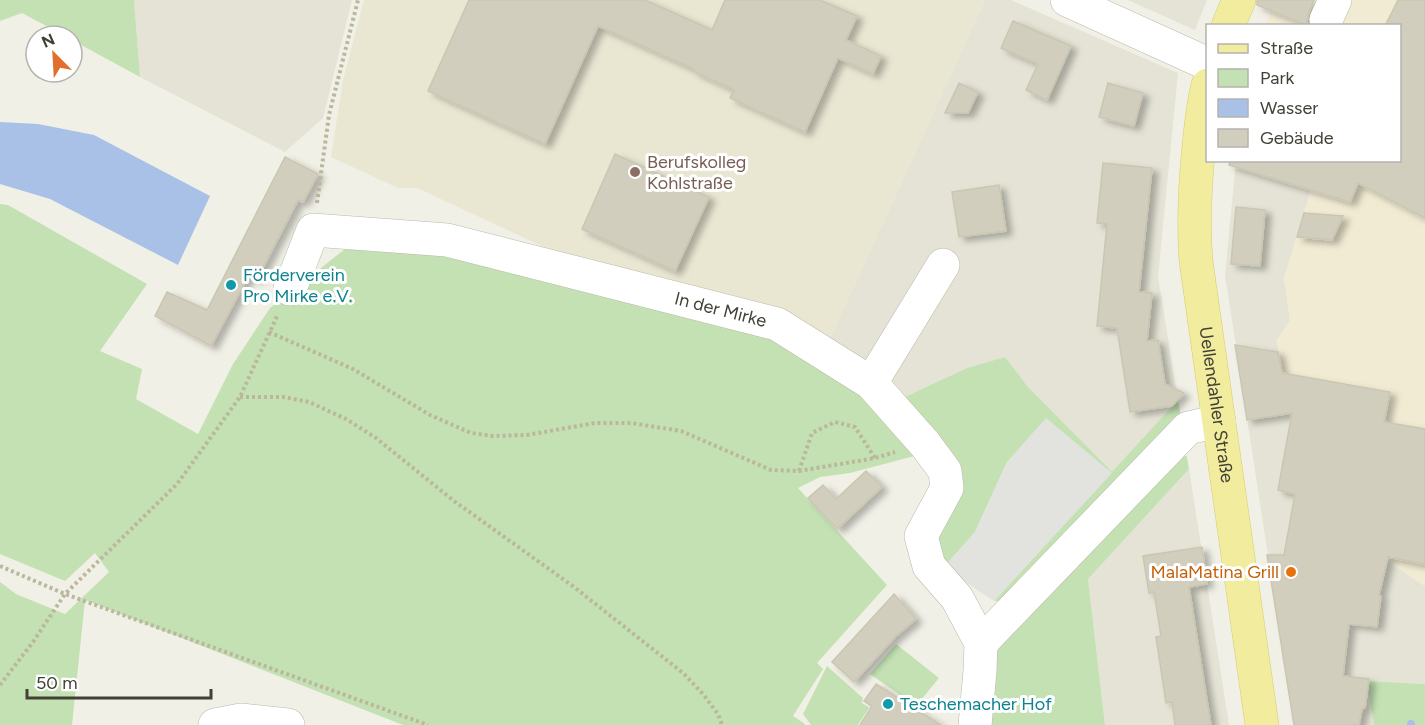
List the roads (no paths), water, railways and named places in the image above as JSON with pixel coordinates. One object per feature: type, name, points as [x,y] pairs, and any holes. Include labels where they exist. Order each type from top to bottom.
[{"type":"main road","points":[[1229,24],[1239,0]]},
{"type":"main road","name":"Uellendahler Straße","points":[[1206,93],[1197,164],[1193,231],[1262,725]]},
{"type":"street","points":[[1067,0],[1206,63]]},
{"type":"street","name":"In der Mirke","points":[[290,289],[313,230],[447,240],[777,324],[871,383],[925,444],[945,471],[946,488],[921,536],[929,566],[957,597],[981,643],[975,725]]},
{"type":"street","points":[[871,383],[943,265]]},
{"type":"street","points":[[981,643],[1188,429],[1219,421]]},
{"type":"street","points":[[215,725],[241,720],[288,725]]},
{"type":"water","points":[[0,122],[38,124],[94,135],[210,196],[178,265],[50,199],[0,184]]},
{"type":"place","name":"Berufskolleg Kohlstraße","points":[[635,172]]},
{"type":"place","name":"Förderverein Pro Mirke e.V.","points":[[231,285]]},
{"type":"place","name":"MalaMatina Grill","points":[[1291,572]]},
{"type":"place","name":"Teschemacher Hof","points":[[888,704]]}]
